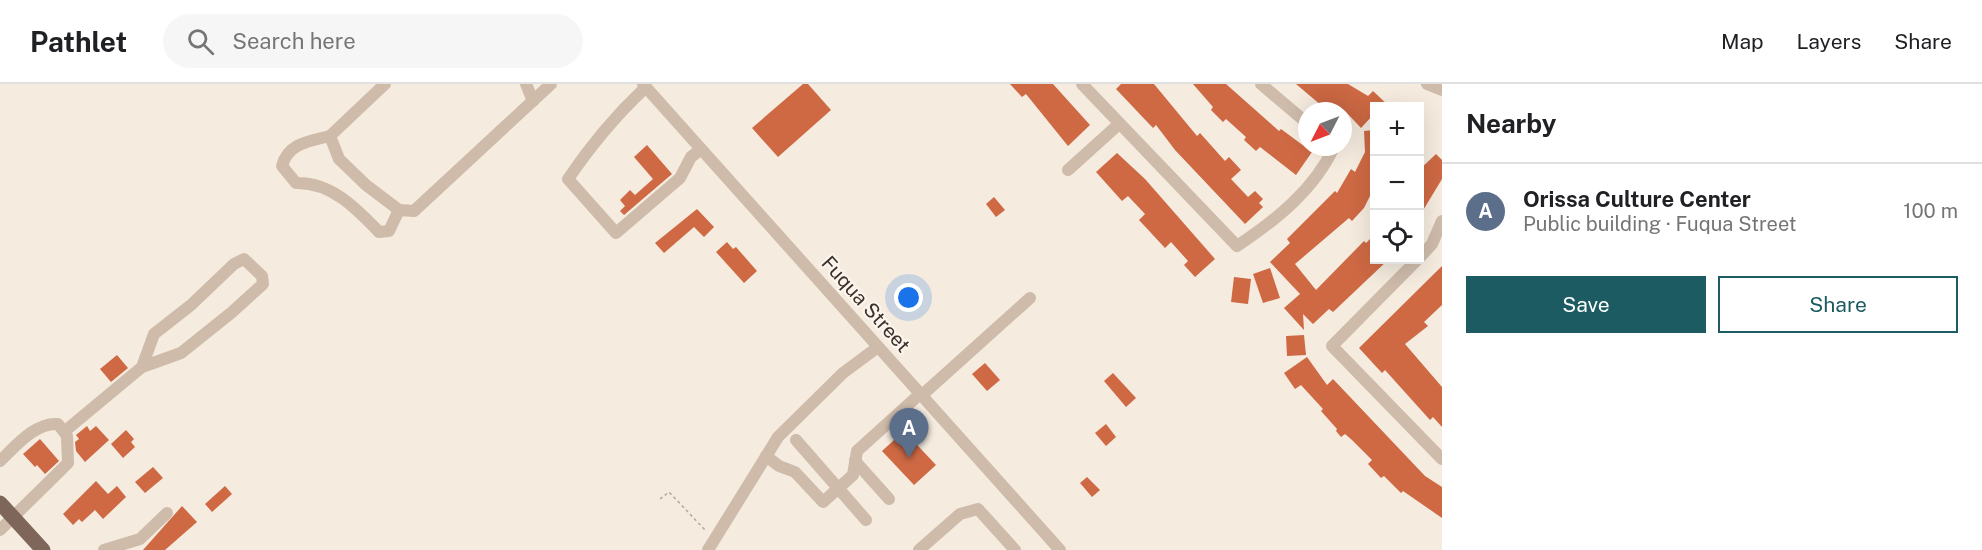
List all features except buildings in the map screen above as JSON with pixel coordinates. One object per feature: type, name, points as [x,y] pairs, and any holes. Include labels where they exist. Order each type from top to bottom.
[{"type":"main road","points":[[0,503],[43,550]]},
{"type":"street","points":[[385,84],[330,136],[297,145],[284,157],[282,166],[296,183],[311,183],[327,188],[362,214],[379,232],[389,231],[399,210]]},
{"type":"street","points":[[526,84],[533,101]]},
{"type":"street","points":[[330,136],[339,159],[399,210],[414,211],[551,84]]},
{"type":"street","points":[[1082,84],[1237,246],[1271,224],[1323,170],[1330,156]]},
{"type":"street","points":[[1261,84],[1298,115]]},
{"type":"street","points":[[1427,84],[1442,90]]},
{"type":"street","points":[[645,86],[589,148],[568,179],[616,233],[680,178],[691,157],[701,149]]},
{"type":"street","name":"Fuqua Street","points":[[645,86],[1060,550]]},
{"type":"street","points":[[1068,170],[1119,124]]},
{"type":"street","points":[[1424,252],[1432,244],[1442,221]]},
{"type":"street","points":[[65,431],[142,367],[181,353],[231,313],[263,284],[257,270],[244,260],[234,264],[191,305],[154,334],[142,367]]},
{"type":"street","points":[[1412,264],[1332,346],[1442,459]]},
{"type":"street","points":[[766,456],[779,466],[795,472],[823,502],[853,474],[857,451],[1030,298]]},
{"type":"street","points":[[708,550],[744,496],[766,456],[795,419],[843,373],[878,346]]},
{"type":"street","points":[[0,461],[41,427],[50,423],[58,424],[65,431],[69,452],[68,463],[0,530]]},
{"type":"street","points":[[796,440],[866,520]]},
{"type":"street","points":[[855,461],[889,499]]},
{"type":"street","points":[[920,550],[960,514],[978,509],[1015,550]]},
{"type":"street","points":[[104,550],[140,540],[167,513]]},
{"type":"path","points":[[660,499],[669,492],[706,532]]},
{"type":"place","name":"Orissa Culture Center","points":[[909,458]]}]
